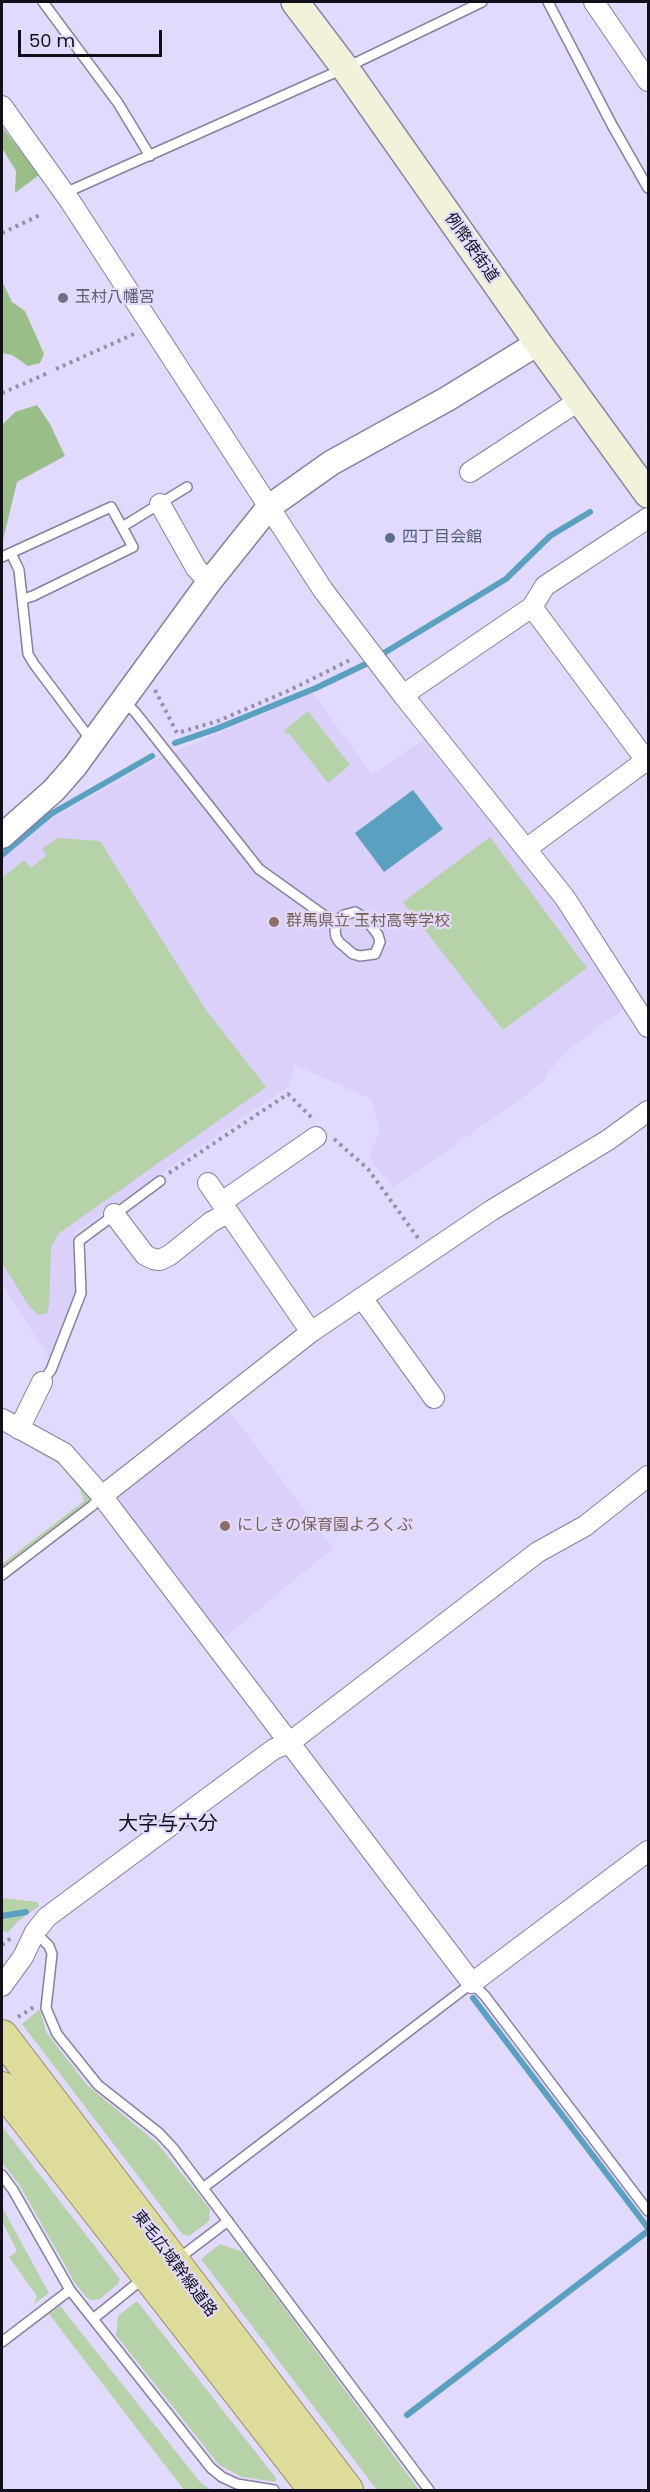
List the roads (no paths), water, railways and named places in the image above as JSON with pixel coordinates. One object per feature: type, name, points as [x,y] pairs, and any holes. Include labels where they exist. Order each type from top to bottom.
[{"type":"highway","name":"東毛広域幹線道路","points":[[7,2028],[160,2269],[315,2490]]},
{"type":"highway","name":"東毛広域幹線道路","points":[[2,2088],[160,2269],[347,2490]]},
{"type":"main road","name":"例幣使街道","points":[[295,2],[345,68],[538,343],[648,494]]},
{"type":"street","points":[[594,2],[648,81]]},
{"type":"street","points":[[2,106],[65,193],[323,590],[403,695],[565,898],[648,1027]]},
{"type":"street","points":[[2,836],[54,790],[93,742],[209,582],[269,507],[331,463],[447,399],[538,343]]},
{"type":"street","points":[[470,472],[580,400]]},
{"type":"street","points":[[160,504],[196,568],[209,582]]},
{"type":"street","points":[[403,695],[532,606],[545,585],[648,518]]},
{"type":"street","points":[[526,849],[648,761],[532,606]]},
{"type":"street","points":[[102,1496],[311,1332],[492,1210],[608,1140],[648,1111]]},
{"type":"street","points":[[114,1214],[145,1255],[160,1260],[170,1255],[212,1222],[225,1208],[316,1137]]},
{"type":"street","points":[[208,1183],[311,1332]]},
{"type":"street","points":[[362,1299],[434,1398]]},
{"type":"street","points":[[19,1429],[42,1382]]},
{"type":"street","points":[[2,1419],[64,1453],[102,1496],[472,1983],[648,1851]]},
{"type":"street","points":[[2,1986],[23,1957],[34,1932],[47,1917],[274,1749],[289,1743],[538,1552],[585,1526],[647,1480]]},
{"type":"lane","points":[[43,2],[118,103],[150,156]]},
{"type":"lane","points":[[65,193],[345,68],[465,5],[482,2]]},
{"type":"lane","points":[[548,2],[612,125],[648,188]]},
{"type":"lane","points":[[122,528],[187,487]]},
{"type":"lane","points":[[23,598],[33,596],[133,547],[111,507],[6,555],[19,570],[28,654],[93,742]]},
{"type":"lane","points":[[123,701],[135,712],[259,869],[336,924]]},
{"type":"lane","points":[[355,912],[360,914],[378,935],[379,948],[375,954],[368,956],[352,954],[339,942],[335,930],[336,924],[344,915],[355,912]]},
{"type":"lane","points":[[42,1382],[54,1362],[81,1293],[79,1241],[160,1181]]},
{"type":"lane","points":[[2,1575],[102,1496]]},
{"type":"lane","points":[[34,1932],[49,1946],[52,1954],[46,2008],[57,2034],[98,2085],[159,2133],[228,2221],[429,2490]]},
{"type":"lane","points":[[203,2188],[472,1983],[485,1996],[648,2211]]},
{"type":"lane","points":[[2,2175],[13,2190],[70,2290],[211,2468],[222,2477],[237,2484],[274,2490]]},
{"type":"lane","points":[[93,2319],[228,2221]]},
{"type":"lane","points":[[2,2342],[70,2290]]},
{"type":"water","points":[[413,790],[443,829],[384,872],[355,833]]},
{"type":"waterway","points":[[384,653],[506,579],[550,536],[590,512]]},
{"type":"waterway","points":[[175,743],[216,729],[316,688],[368,663]]},
{"type":"waterway","points":[[2,855],[51,814],[152,756]]},
{"type":"waterway","points":[[2,1916],[26,1912]]},
{"type":"waterway","points":[[473,1998],[648,2228]]},
{"type":"waterway","points":[[407,2415],[648,2231]]},
{"type":"place","name":"玉村八幡宮","points":[[63,298]]},
{"type":"place","name":"四丁目会館","points":[[390,538]]},
{"type":"place","name":"群馬県立 玉村高等学校","points":[[274,922]]},
{"type":"place","name":"にしきの保育園よろくぶ","points":[[225,1526]]},
{"type":"district","name":"大字与六分","points":[[168,1825]]}]
